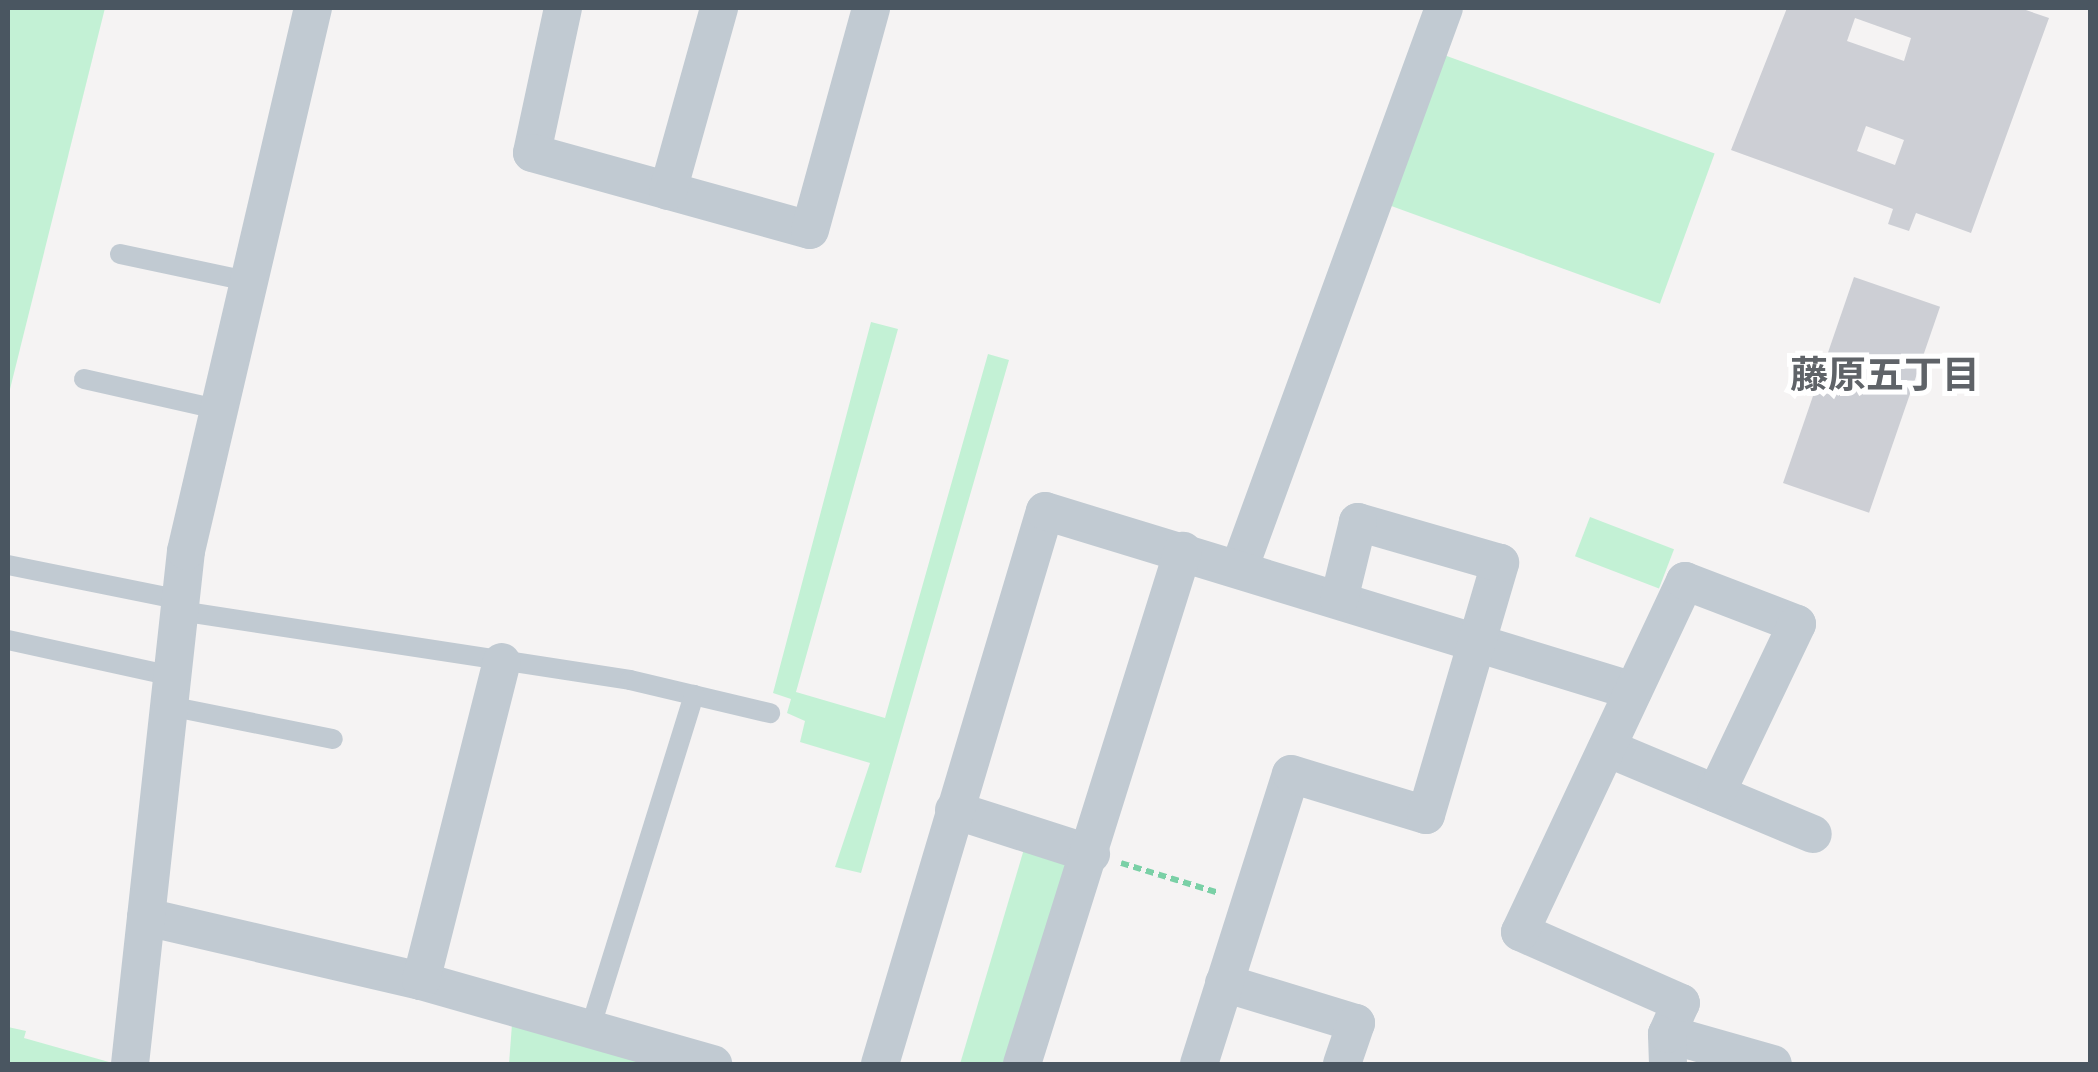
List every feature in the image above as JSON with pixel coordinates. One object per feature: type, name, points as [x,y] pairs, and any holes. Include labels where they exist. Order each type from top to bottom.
[{"type":"street","points":[[130,1064],[180,605],[217,409],[313,8]]},
{"type":"street","points":[[668,191],[719,8]]},
{"type":"street","points":[[552,10],[532,153],[810,230],[871,8]]},
{"type":"street","points":[[1239,569],[1441,14]]},
{"type":"street","points":[[880,1064],[1045,511],[1633,691]]},
{"type":"street","points":[[1200,1064],[1291,774],[1426,815],[1481,644],[1500,563],[1358,522],[1339,600]]},
{"type":"street","points":[[1022,1064],[1183,551]]},
{"type":"street","points":[[1716,794],[1798,624],[1685,581],[1520,932],[1681,1002],[1667,1050],[1774,1064]]},
{"type":"street","points":[[421,981],[502,662]]},
{"type":"street","points":[[1607,748],[1813,834]]},
{"type":"street","points":[[954,810],[1091,854]]},
{"type":"street","points":[[146,917],[421,981],[713,1064]]},
{"type":"street","points":[[1224,983],[1356,1022],[1342,1064]]},
{"type":"lane","points":[[120,254],[248,281]]},
{"type":"lane","points":[[84,380],[217,409]]},
{"type":"lane","points":[[8,566],[180,605],[694,695],[770,713]]},
{"type":"lane","points":[[8,640],[333,739]]},
{"type":"lane","points":[[590,1029],[694,695]]},
{"type":"path","points":[[1091,854],[1249,903]]},
{"type":"green space","points":[[8,8],[105,8],[8,397]]},
{"type":"green space","points":[[1444,55],[1715,154],[1660,304],[1389,205]]},
{"type":"green space","points":[[871,322],[898,329],[796,692],[885,718],[988,354],[1009,360],[861,873],[835,867],[870,763],[800,742],[805,721],[787,713],[791,699],[773,693]]},
{"type":"green space","points":[[1590,517],[1674,549],[1659,588],[1575,556]]},
{"type":"green space","points":[[1024,849],[1064,863],[1068,878],[1004,1064],[960,1064]]},
{"type":"green space","points":[[512,1024],[646,1064],[509,1064]]},
{"type":"green space","points":[[8,1027],[26,1031],[24,1038],[116,1064],[8,1064]]},
{"type":"building","points":[[1787,8],[2020,8],[2049,18],[1971,233],[1916,213],[1909,231],[1888,224],[1893,209],[1731,150]],"holes":[[[1855,18],[1911,38],[1904,61],[1847,41]],[[1866,126],[1904,140],[1895,165],[1857,151]]]},
{"type":"building","points":[[1854,277],[1940,307],[1869,513],[1783,483]]},
{"type":"district","name":"藤原五丁目","points":[[1885,376]]}]
